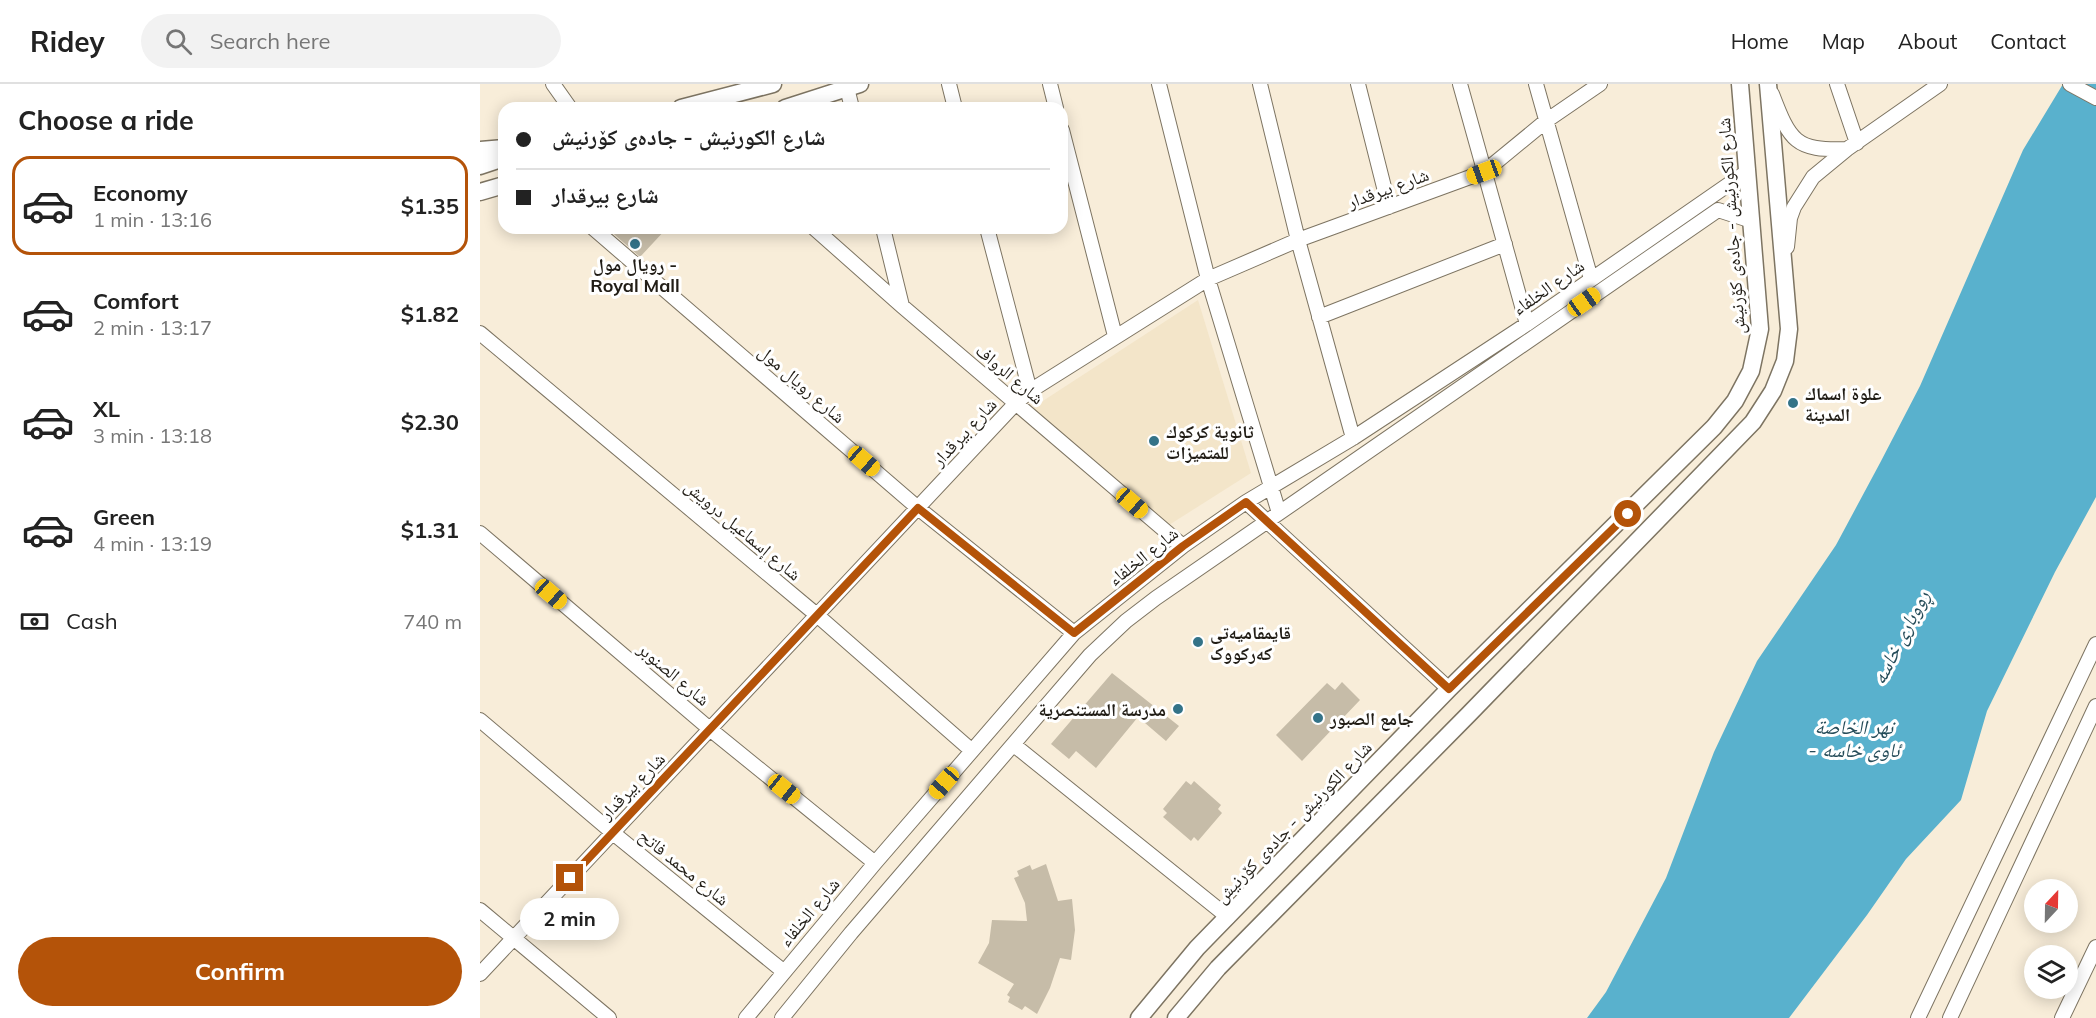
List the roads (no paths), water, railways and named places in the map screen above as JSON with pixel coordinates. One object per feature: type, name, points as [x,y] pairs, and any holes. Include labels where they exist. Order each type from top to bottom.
[{"type":"main road","points":[[704,102],[775,84],[782,102]]},
{"type":"main road","name":"شارع الكورنيش - جادەی کۆرنیش","points":[[1138,1018],[1197,948],[1449,689],[1714,427],[1735,401],[1751,371],[1760,329],[1740,84]]},
{"type":"main road","points":[[1179,1017],[1218,968],[1753,422],[1773,391],[1785,361],[1789,329],[1768,84]]},
{"type":"main road","points":[[803,102],[854,86]]},
{"type":"main road","points":[[480,150],[498,148]]},
{"type":"main road","points":[[480,166],[498,160]]},
{"type":"main road","points":[[480,192],[498,187]]},
{"type":"main road","points":[[1644,498],[1662,515]]},
{"type":"street","points":[[553,84],[566,102]]},
{"type":"street","points":[[948,84],[953,102]]},
{"type":"street","points":[[1050,84],[1054,102]]},
{"type":"street","points":[[1159,84],[1208,279],[1279,513]]},
{"type":"street","points":[[1260,84],[1298,240],[1353,438]]},
{"type":"street","points":[[1358,84],[1389,207]]},
{"type":"street","points":[[1460,84],[1527,324]]},
{"type":"street","points":[[1536,84],[1591,279]]},
{"type":"street","name":"شارع بيرقدار","points":[[480,974],[1016,403],[1030,391],[1208,279],[1298,240],[1484,172],[1546,121],[1600,84]]},
{"type":"street","points":[[1768,84],[1782,120],[1796,140],[1806,147],[1821,150],[1852,146]]},
{"type":"street","points":[[1837,84],[1852,146]]},
{"type":"street","points":[[1784,267],[1790,218],[1799,197],[1813,177],[1926,89],[1940,84]]},
{"type":"street","points":[[2070,84],[2096,98]]},
{"type":"street","points":[[853,102],[854,86]]},
{"type":"street","points":[[1068,153],[1115,336]]},
{"type":"street","name":"شارع الخلفاء","points":[[746,1018],[875,863],[1074,633],[1183,546],[1246,502],[1353,438],[1527,324],[1748,171]]},
{"type":"street","points":[[782,1018],[851,933],[1090,655],[1126,621],[1266,521],[1718,210],[1752,221]]},
{"type":"street","name":"شارع رويال مول","points":[[600,234],[918,508],[1074,633]]},
{"type":"street","name":"شارع الرواف","points":[[821,234],[1183,546]]},
{"type":"street","points":[[884,234],[902,306]]},
{"type":"street","points":[[989,234],[1030,391]]},
{"type":"street","points":[[1319,318],[1506,244]]},
{"type":"street","name":"شارع إسماعيل درويش","points":[[483,337],[818,616],[972,750]]},
{"type":"street","points":[[1246,502],[1449,689]]},
{"type":"street","name":"شارع الصنوبر","points":[[480,533],[711,730],[875,863]]},
{"type":"street","points":[[1918,1018],[2096,644]]},
{"type":"street","points":[[1950,1018],[2094,713]]},
{"type":"street","name":"شارع محمد فاتح","points":[[480,720],[612,833],[783,971]]},
{"type":"street","points":[[1014,745],[1228,917]]},
{"type":"street","points":[[480,910],[609,1018]]},
{"type":"street","points":[[2062,1018],[2096,947]]},
{"type":"water","name":"نهر الخاصة - ئاوی خاسە","points":[[2063,84],[2096,84],[2096,497],[2055,572],[1987,711],[1961,800],[1906,859],[1789,1018],[1587,1018],[1606,992],[1666,878],[1714,752],[1757,661],[1836,545],[1880,463],[1920,386],[2023,150]]},
{"type":"place","name":"رويال مول - Royal Mall","points":[[635,244]]},
{"type":"place","name":"علوة اسماك المدينة","points":[[1793,403]]},
{"type":"place","name":"ثانوية كركوك للمتميزات","points":[[1154,441]]},
{"type":"place","name":"قایمقامیەتی کەرکووک","points":[[1198,642]]},
{"type":"place","name":"مدرسة المستنصرية","points":[[1178,709]]},
{"type":"place","name":"جامع الصبور","points":[[1318,718]]},
{"type":"water label","name":"ڕووباری خاسە","points":[[1900,637]]}]
